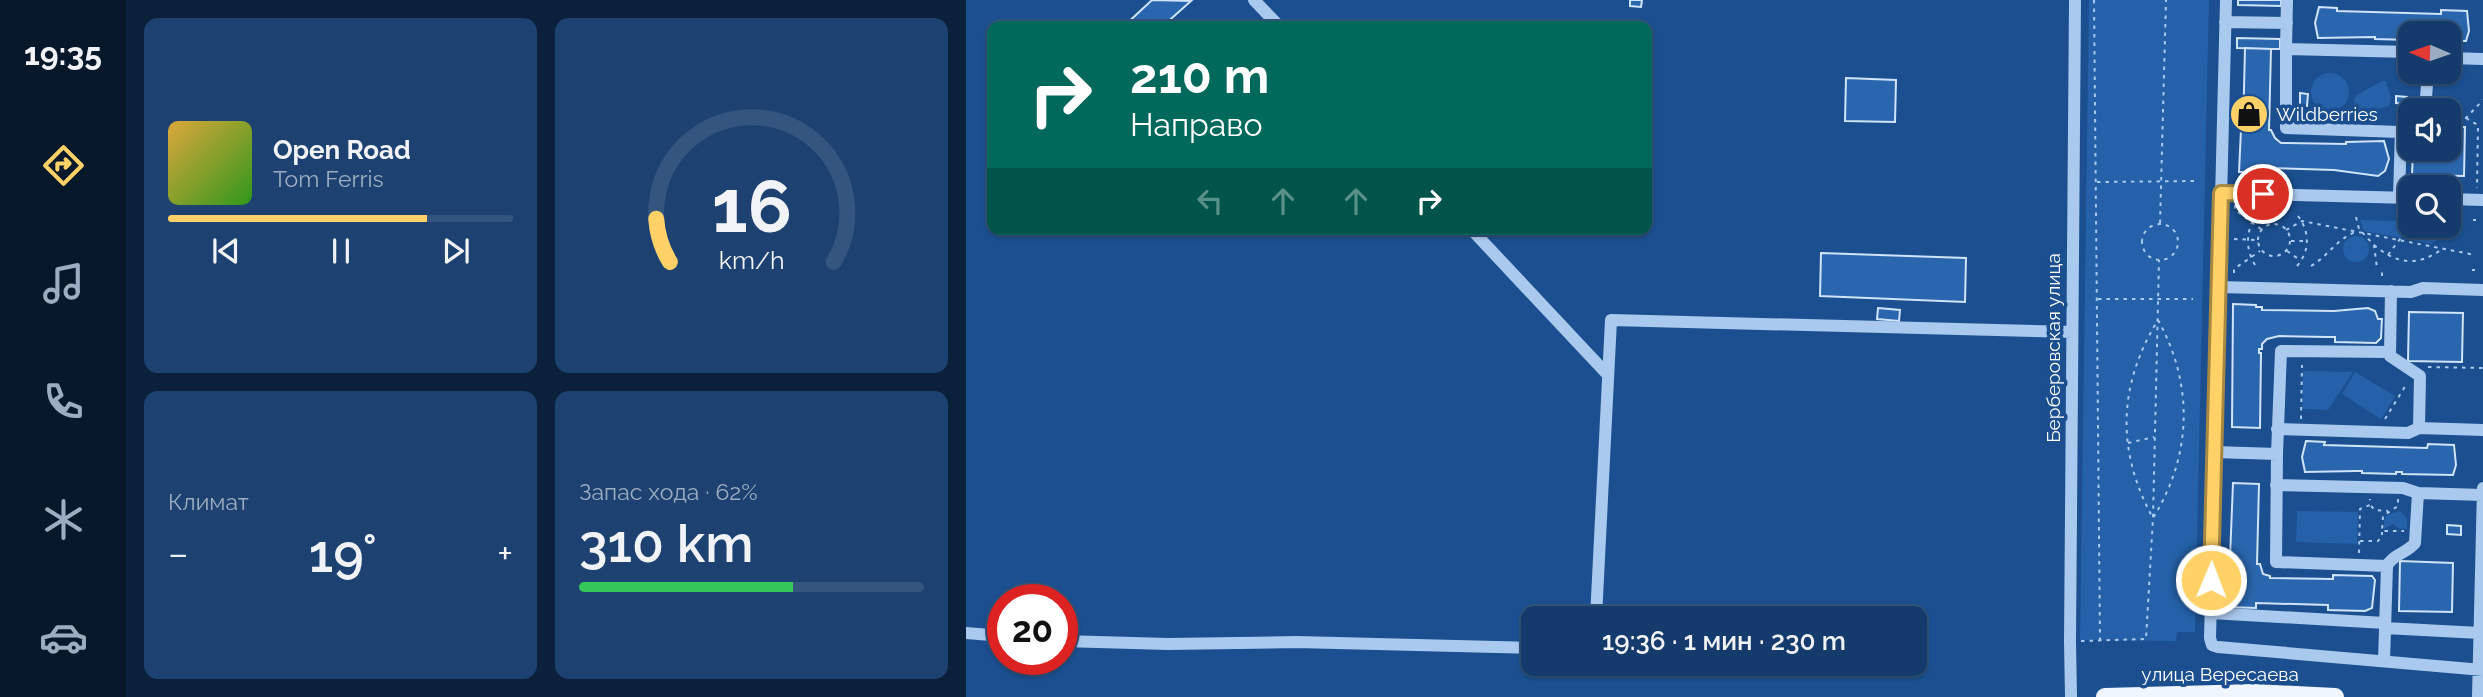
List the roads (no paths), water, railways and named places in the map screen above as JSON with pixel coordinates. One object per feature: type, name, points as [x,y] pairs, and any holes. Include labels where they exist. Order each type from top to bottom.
[{"type":"main road","name":"улица Вересаева","points":[[2105,697],[2254,693],[2335,697]]},
{"type":"street","points":[[1254,0],[1274,21]]},
{"type":"street","name":"Берберовская улица","points":[[2071,697],[2075,0]]},
{"type":"street","points":[[2225,0],[2225,22],[2231,43],[2218,287],[2220,432],[2214,453],[2219,478],[2211,612],[2212,645],[2481,669]]},
{"type":"street","points":[[2287,0],[2286,128],[2398,132]]},
{"type":"street","points":[[2225,22],[2287,23]]},
{"type":"street","points":[[2286,49],[2398,52]]},
{"type":"street","points":[[2461,58],[2483,59]]},
{"type":"street","points":[[2221,193],[2398,198]]},
{"type":"street","points":[[2461,199],[2480,200]]},
{"type":"street","points":[[1477,235],[1607,374]]},
{"type":"street","points":[[2218,287],[2411,292],[2423,288],[2483,290]]},
{"type":"street","points":[[2391,291],[2389,352],[2393,359],[2420,376],[2420,428]]},
{"type":"street","points":[[1597,606],[1611,320],[2072,332]]},
{"type":"street","points":[[2386,566],[2276,562],[2276,485],[2279,355],[2285,349],[2389,352]]},
{"type":"street","points":[[2277,429],[2408,433],[2420,428],[2483,430]]},
{"type":"street","points":[[2214,453],[2277,454]]},
{"type":"street","points":[[2276,485],[2398,488],[2418,493],[2483,495]]},
{"type":"street","points":[[2478,697],[2481,669],[2483,487]]},
{"type":"street","points":[[2384,661],[2386,566],[2390,560],[2410,550],[2415,543],[2418,493]]},
{"type":"street","points":[[2211,612],[2480,633]]},
{"type":"street","points":[[966,633],[987,635]]},
{"type":"street","points":[[1078,641],[1168,644],[1297,642],[1521,648]]},
{"type":"place","name":"Wildberries","points":[[2249,114]]}]
